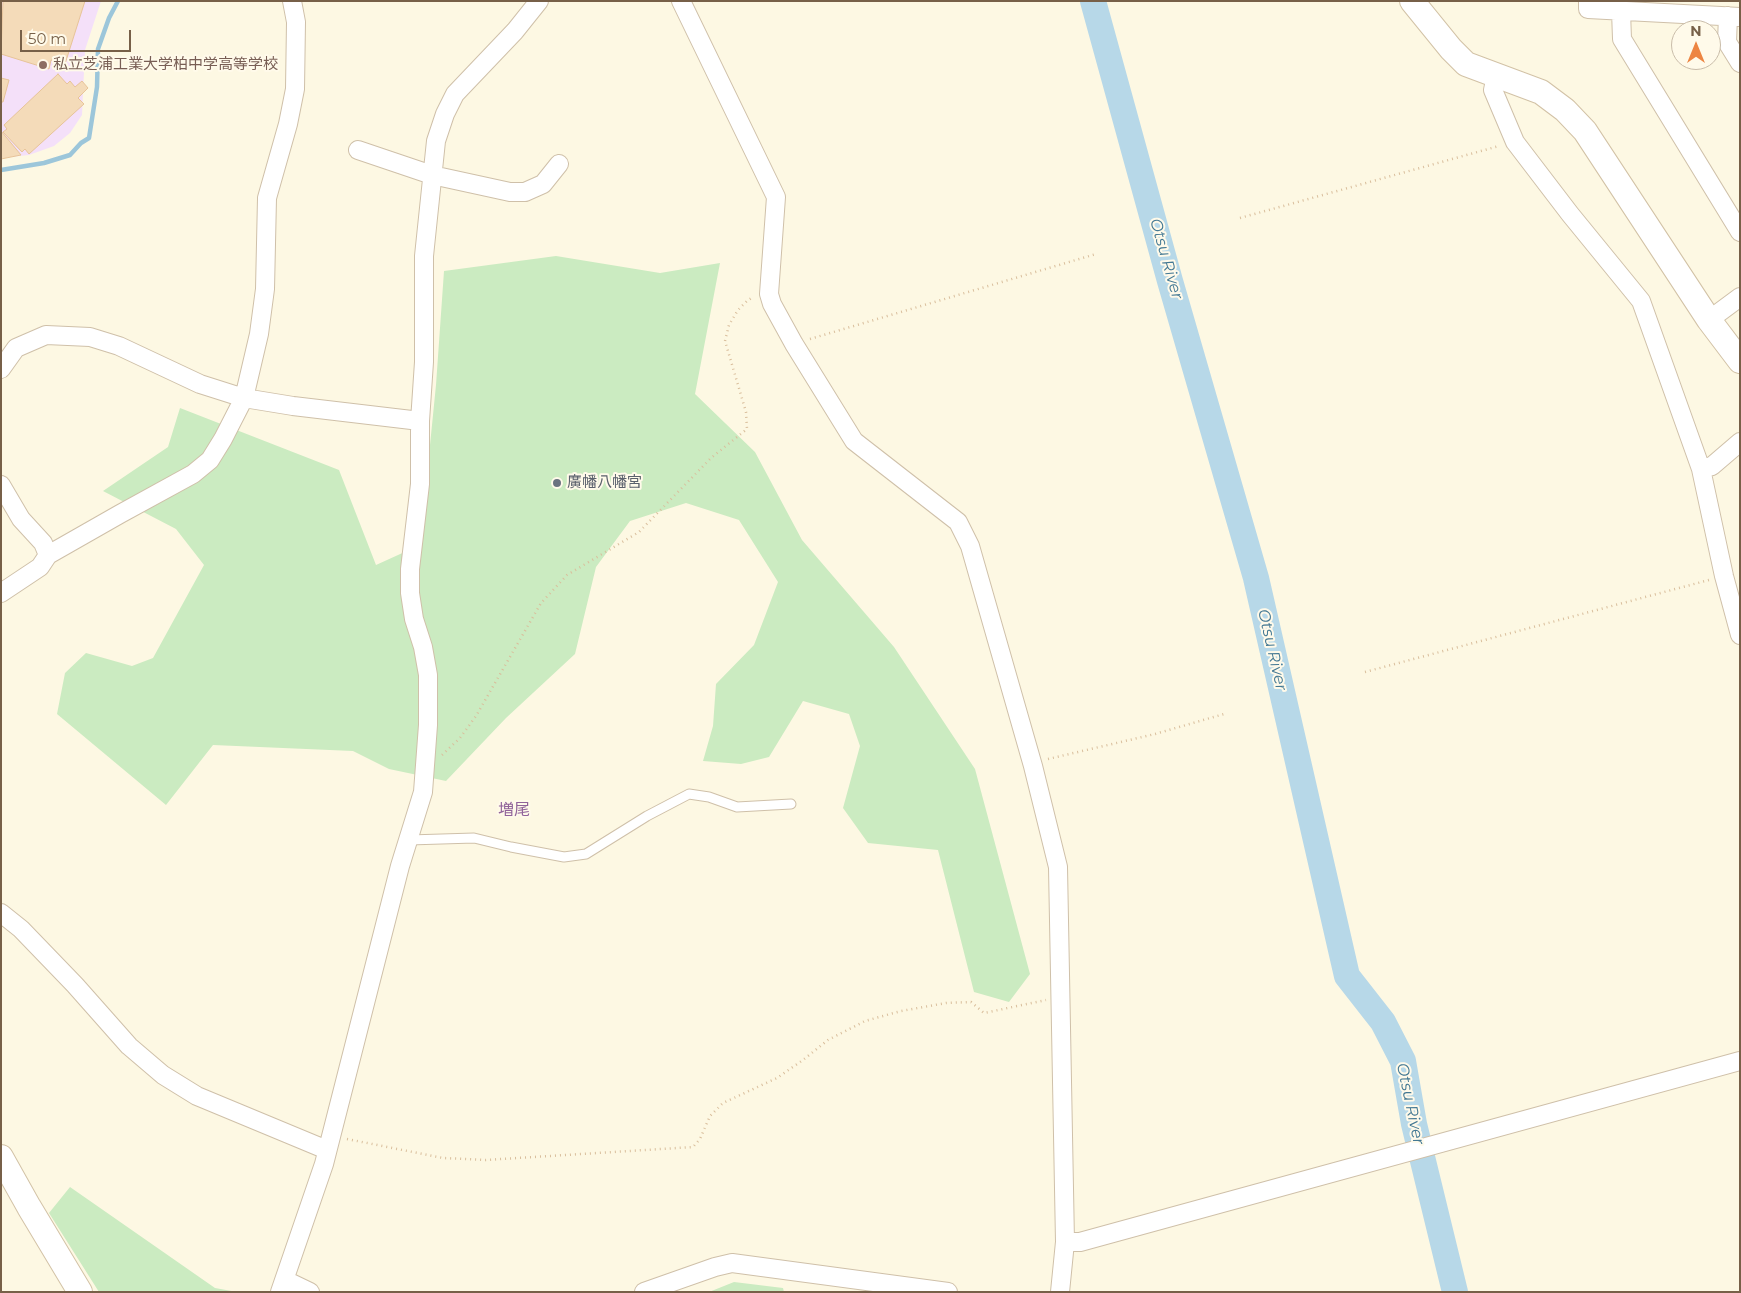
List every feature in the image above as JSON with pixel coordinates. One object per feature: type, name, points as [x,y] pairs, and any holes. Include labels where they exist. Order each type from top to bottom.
[{"type":"street","points":[[1,593],[40,567],[48,555],[193,474],[210,460],[244,398],[259,334],[265,289],[267,198],[296,89],[296,22],[292,1]]},
{"type":"street","points":[[310,1292],[282,1286],[321,1172],[423,792],[426,772],[428,675],[423,647],[414,619],[410,593],[410,568],[420,484],[420,421],[424,362],[424,256],[436,140],[445,114],[455,94],[515,30],[539,1]]},
{"type":"street","points":[[681,1],[776,197],[769,294],[772,304],[794,344],[854,441],[958,522],[970,546],[1033,766],[1058,867],[1065,1242],[1060,1292]]},
{"type":"street","points":[[1412,1],[1451,49],[1466,64],[1541,92],[1565,110],[1585,131],[1709,320],[1740,361]]},
{"type":"street","points":[[1588,1],[1588,9],[1734,17],[1727,42],[1740,63]]},
{"type":"street","points":[[1621,11],[1622,39],[1740,232]]},
{"type":"street","points":[[1496,76],[1493,90],[1515,142],[1570,214],[1641,301],[1700,469],[1724,576],[1740,635]]},
{"type":"street","points":[[358,150],[432,175],[510,192],[525,192],[543,184],[559,164]]},
{"type":"street","points":[[1709,320],[1740,297]]},
{"type":"street","points":[[1,369],[16,348],[46,336],[90,337],[119,346],[200,384],[244,398],[293,406],[420,421]]},
{"type":"street","points":[[1700,469],[1712,466],[1740,442]]},
{"type":"street","points":[[1,485],[20,519],[42,543],[48,555]]},
{"type":"street","points":[[1,913],[28,936],[129,1046],[163,1075],[197,1096],[329,1143]]},
{"type":"street","points":[[1065,1242],[1080,1242],[1491,1131],[1740,1061]]},
{"type":"street","points":[[3,1165],[80,1292]]},
{"type":"street","points":[[644,1292],[715,1266],[732,1263],[948,1292]]},
{"type":"lane","points":[[409,840],[474,838],[564,857],[586,854],[646,816],[689,794],[709,797],[737,807],[791,804]]},
{"type":"path","points":[[1240,218],[1515,142]]},
{"type":"path","points":[[794,344],[889,314],[1096,254]]},
{"type":"path","points":[[426,772],[460,738],[476,716],[541,603],[567,575],[639,532],[711,458],[747,429],[746,412],[724,341],[728,325],[738,310],[756,295],[769,294]]},
{"type":"path","points":[[1365,672],[1724,576]]},
{"type":"path","points":[[1033,766],[1049,759],[1155,734],[1224,714]]},
{"type":"path","points":[[329,1143],[443,1158],[486,1160],[693,1148],[700,1139],[710,1116],[723,1103],[777,1078],[828,1040],[865,1021],[901,1011],[946,1003],[971,1002],[984,1013],[1061,996]]},
{"type":"shaded area","name":"私立芝浦工業大学柏中学高等学校","points":[[1,1],[101,1],[85,50],[82,115],[70,133],[54,146],[29,155],[1,158]]},
{"type":"green space","points":[[556,256],[660,273],[720,263],[695,394],[755,452],[802,540],[894,647],[975,769],[1030,974],[1009,1002],[974,992],[938,850],[868,843],[843,808],[860,746],[849,714],[803,701],[769,757],[741,764],[703,761],[713,726],[716,684],[754,645],[778,582],[739,520],[686,503],[630,521],[596,567],[575,654],[506,718],[446,781],[389,769],[353,751],[213,745],[166,805],[57,714],[65,673],[86,653],[132,666],[153,658],[204,565],[176,529],[103,491],[168,447],[180,408],[339,470],[376,565],[420,545],[436,385],[444,271]]},
{"type":"green space","points":[[70,1187],[215,1288],[237,1292],[99,1292],[49,1213]]},
{"type":"green space","points":[[734,1282],[783,1288],[784,1292],[709,1292]]},
{"type":"building","points":[[3,1],[85,1],[65,64],[51,60],[49,69],[1,54]]},
{"type":"building","points":[[58,74],[67,84],[70,81],[75,87],[82,81],[88,88],[78,98],[84,104],[29,154],[25,149],[22,152],[3,132],[7,129],[4,125]]},
{"type":"building","points":[[1,78],[9,80],[3,102],[1,102]]},
{"type":"building","points":[[1,131],[21,155],[1,159]]},
{"type":"waterway","points":[[1,170],[44,163],[70,155],[81,143],[89,138],[97,87],[98,49],[109,18],[118,1]]},
{"type":"waterway","name":"Otsu River","points":[[1093,1],[1170,281],[1256,578],[1347,976],[1383,1022],[1403,1061],[1414,1124],[1455,1292]]},
{"type":"place","name":"私立芝浦工業大学柏中学高等学校","points":[[43,65]]},
{"type":"place","name":"廣幡八幡宮","points":[[557,483]]},
{"type":"district","name":"増尾","points":[[514,810]]}]
